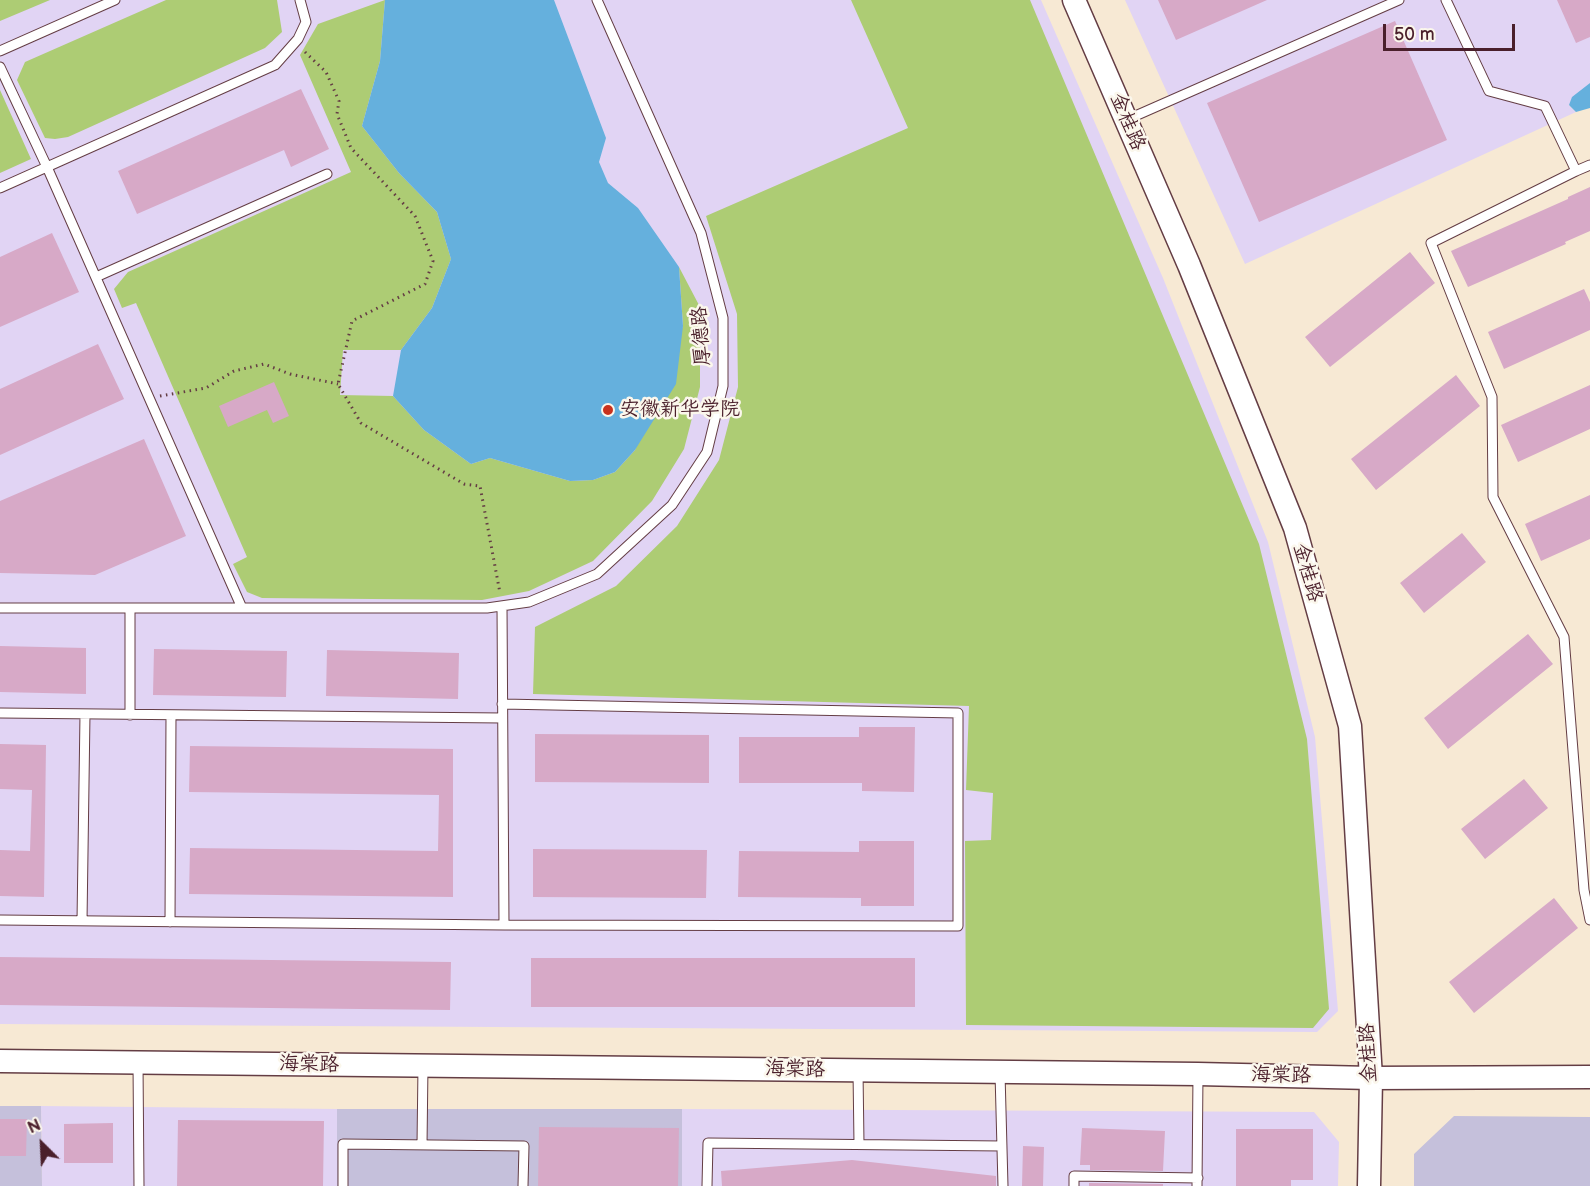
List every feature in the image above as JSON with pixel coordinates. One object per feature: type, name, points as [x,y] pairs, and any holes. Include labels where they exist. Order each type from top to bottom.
[{"type":"street","name":"金桂路","points":[[1074,0],[1189,265],[1294,528],[1350,726],[1371,1078],[1369,1186]]},
{"type":"street","name":"海棠路","points":[[0,1061],[1198,1074],[1371,1078],[1590,1077]]},
{"type":"lane","points":[[0,51],[115,0]]},
{"type":"lane","points":[[0,188],[275,65],[294,42],[306,22],[300,0]]},
{"type":"lane","name":"厚德路","points":[[0,608],[487,608],[529,602],[597,574],[672,505],[706,452],[723,386],[723,318],[700,233],[597,0]]},
{"type":"lane","points":[[1126,120],[1399,0]]},
{"type":"lane","points":[[1446,0],[1490,91],[1545,106],[1576,171]]},
{"type":"lane","points":[[0,67],[47,167],[242,608]]},
{"type":"lane","points":[[1590,165],[1431,243],[1491,397],[1493,497],[1564,637],[1584,890],[1590,920]]},
{"type":"lane","points":[[96,277],[327,174]]},
{"type":"lane","points":[[502,606],[504,925]]},
{"type":"lane","points":[[130,608],[130,715]]},
{"type":"lane","points":[[0,920],[504,925],[958,926],[958,713],[502,704]]},
{"type":"lane","points":[[0,713],[502,718]]},
{"type":"lane","points":[[82,921],[85,714]]},
{"type":"lane","points":[[170,922],[171,715]]},
{"type":"lane","points":[[138,1063],[139,1186]]},
{"type":"lane","points":[[422,1145],[423,1066]]},
{"type":"lane","points":[[858,1071],[859,1144]]},
{"type":"lane","points":[[1000,1073],[1003,1186]]},
{"type":"lane","points":[[1074,1186],[1074,1176],[1197,1182],[1198,1074]]},
{"type":"lane","points":[[707,1186],[708,1143],[1002,1146]]},
{"type":"lane","points":[[343,1186],[343,1144],[524,1146],[524,1186]]},
{"type":"path","points":[[294,42],[326,72],[339,101],[337,114],[351,148],[415,216],[433,261],[425,284],[352,321],[338,384],[360,423],[464,484],[480,486],[502,606]]},
{"type":"path","points":[[149,398],[206,388],[234,371],[264,364],[290,374],[338,384]]},
{"type":"shaded area","name":"安徽新华学院","points":[[0,0],[1041,0],[1163,278],[1268,542],[1315,737],[1338,1011],[1317,1032],[0,1024]]},
{"type":"shaded area","points":[[1125,0],[1590,0],[1590,83],[1569,105],[1576,112],[1245,264]]},
{"type":"shaded area","points":[[0,1106],[41,1106],[42,1186],[0,1186]]},
{"type":"shaded area","points":[[41,1106],[337,1109],[337,1186],[42,1186]]},
{"type":"shaded area","points":[[337,1109],[682,1109],[682,1186],[337,1186]]},
{"type":"shaded area","points":[[682,1109],[1314,1112],[1339,1142],[1338,1186],[682,1186]]},
{"type":"shaded area","points":[[1454,1116],[1590,1117],[1590,1186],[1414,1186],[1414,1154]]},
{"type":"green space","points":[[0,0],[50,0],[0,21]]},
{"type":"green space","points":[[166,0],[277,0],[282,32],[265,48],[68,137],[45,138],[17,80],[25,62]]},
{"type":"green space","points":[[385,0],[380,61],[362,126],[399,173],[437,212],[451,259],[432,308],[401,350],[343,350],[340,395],[393,396],[424,430],[471,464],[490,458],[570,481],[593,480],[615,472],[635,450],[683,326],[679,267],[700,307],[700,387],[684,449],[652,501],[593,561],[529,591],[482,600],[262,598],[247,592],[233,564],[247,557],[136,303],[122,308],[114,289],[128,272],[351,172],[300,55],[318,24]]},
{"type":"green space","points":[[851,0],[1030,0],[1259,544],[1307,739],[1329,1009],[1313,1028],[966,1025],[965,841],[991,840],[993,793],[966,790],[969,706],[533,694],[535,627],[616,586],[677,526],[719,460],[738,387],[737,314],[706,216],[908,128]]},
{"type":"green space","points":[[0,90],[31,159],[0,173]]},
{"type":"water","points":[[385,0],[554,0],[606,138],[599,162],[608,183],[638,208],[679,267],[683,326],[676,384],[635,450],[615,472],[593,480],[570,481],[490,458],[471,464],[424,430],[393,396],[401,350],[432,308],[451,259],[437,212],[399,173],[362,126],[380,61]]},
{"type":"water","points":[[1590,83],[1590,108],[1576,112],[1569,105],[1572,97]]},
{"type":"building","points":[[1158,0],[1267,0],[1176,40]]},
{"type":"building","points":[[1557,0],[1590,0],[1590,37],[1576,43]]},
{"type":"building","points":[[1395,21],[1447,140],[1259,222],[1207,103]]},
{"type":"building","points":[[301,89],[329,149],[291,167],[284,150],[137,214],[118,171]]},
{"type":"building","points":[[1590,187],[1590,231],[1565,242],[1566,244],[1468,287],[1451,251]]},
{"type":"building","points":[[52,233],[79,292],[0,327],[0,257]]},
{"type":"building","points":[[1410,252],[1435,283],[1330,367],[1305,337]]},
{"type":"building","points":[[1584,289],[1590,302],[1590,330],[1504,369],[1488,332]]},
{"type":"building","points":[[98,344],[124,399],[0,455],[0,389]]},
{"type":"building","points":[[1456,375],[1480,406],[1376,490],[1351,459]]},
{"type":"building","points":[[274,382],[289,416],[273,423],[267,410],[228,427],[219,406]]},
{"type":"building","points":[[1590,385],[1590,429],[1518,462],[1501,425]]},
{"type":"building","points":[[144,439],[186,536],[95,575],[0,573],[0,501]]},
{"type":"building","points":[[1590,495],[1590,539],[1541,561],[1525,524]]},
{"type":"building","points":[[1462,533],[1486,562],[1424,613],[1400,583]]},
{"type":"building","points":[[1528,634],[1553,664],[1448,749],[1424,718]]},
{"type":"building","points":[[0,646],[86,648],[86,694],[0,692]]},
{"type":"building","points":[[154,649],[287,651],[286,697],[153,695]]},
{"type":"building","points":[[327,650],[459,653],[458,699],[326,696]]},
{"type":"building","points":[[859,727],[915,727],[914,792],[862,791],[862,783],[739,783],[739,737],[859,737]]},
{"type":"building","points":[[535,734],[709,735],[709,783],[535,782]]},
{"type":"building","points":[[0,744],[46,745],[44,897],[0,896],[0,850],[30,851],[32,790],[0,789]]},
{"type":"building","points":[[190,746],[453,749],[453,897],[189,894],[190,848],[438,851],[439,795],[189,792]]},
{"type":"building","points":[[1524,779],[1548,808],[1485,859],[1461,829]]},
{"type":"building","points":[[859,841],[914,841],[914,906],[861,906],[861,898],[738,897],[739,851],[859,852]]},
{"type":"building","points":[[533,849],[707,850],[706,898],[533,897]]},
{"type":"building","points":[[1554,898],[1578,928],[1474,1013],[1449,982]]},
{"type":"building","points":[[0,957],[451,962],[450,1010],[0,1005]]},
{"type":"building","points":[[531,958],[915,958],[915,1007],[531,1007]]},
{"type":"building","points":[[0,1119],[27,1119],[26,1156],[0,1156]]},
{"type":"building","points":[[178,1120],[324,1121],[323,1186],[177,1186]]},
{"type":"building","points":[[113,1123],[113,1163],[64,1163],[64,1124]]},
{"type":"building","points":[[539,1127],[679,1128],[678,1186],[538,1186]]},
{"type":"building","points":[[1082,1128],[1165,1131],[1163,1171],[1090,1170],[1090,1165],[1080,1165]]},
{"type":"building","points":[[1236,1129],[1313,1129],[1313,1180],[1291,1180],[1291,1186],[1236,1186]]},
{"type":"building","points":[[1023,1146],[1044,1147],[1043,1186],[1022,1186]]},
{"type":"building","points":[[852,1160],[996,1176],[996,1186],[722,1186],[721,1171]]},
{"type":"building","points":[[1089,1183],[1163,1184],[1163,1186],[1089,1186]]},
{"type":"place","name":"安徽新华学院","points":[[608,410]]}]
